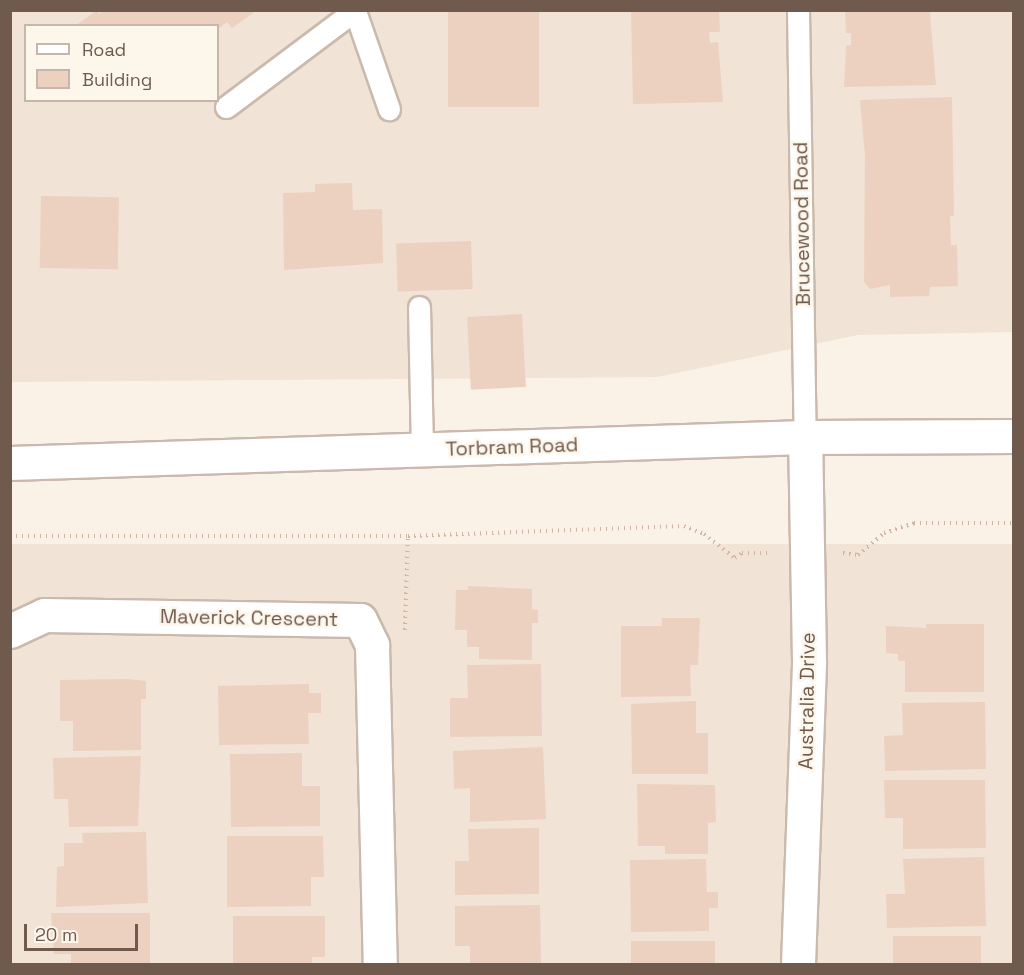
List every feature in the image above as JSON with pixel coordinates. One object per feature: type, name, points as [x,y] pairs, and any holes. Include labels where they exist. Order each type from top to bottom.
[{"type":"street","name":"Torbram Road","points":[[10,463],[805,437],[1014,436]]},
{"type":"street","name":"Australia Drive","points":[[798,964],[809,661],[805,437]]},
{"type":"street","name":"Maverick Crescent","points":[[10,631],[44,615],[360,620],[372,645],[380,964]]},
{"type":"lane","name":"Brucewood Road","points":[[798,10],[805,437]]},
{"type":"lane","points":[[226,107],[355,11],[389,109]]},
{"type":"lane","points":[[419,307],[422,450]]},
{"type":"path","points":[[852,552],[858,555],[884,533],[914,524],[1014,523]]},
{"type":"path","points":[[10,536],[408,536],[684,526],[704,534],[735,558],[742,553]]},
{"type":"path","points":[[372,645],[407,629],[408,536]]},
{"type":"shaded area","points":[[10,11],[1013,11],[1013,332],[858,335],[657,377],[11,382]]},
{"type":"shaded area","points":[[10,544],[1013,544],[1013,964],[10,964]]},
{"type":"building","points":[[97,10],[99,14],[104,10],[257,10],[232,28],[227,22],[219,28],[219,24],[78,24]]},
{"type":"building","points":[[448,10],[539,10],[539,107],[448,107]]},
{"type":"building","points":[[631,10],[719,10],[720,32],[709,32],[710,43],[718,42],[723,102],[633,104]]},
{"type":"building","points":[[845,10],[935,10],[930,13],[936,85],[844,87],[846,46],[851,45],[851,33],[846,33]]},
{"type":"building","points":[[952,97],[954,216],[950,216],[951,245],[957,245],[958,286],[930,287],[929,296],[890,297],[890,285],[870,289],[864,282],[865,155],[860,100]]},
{"type":"building","points":[[352,183],[353,210],[382,209],[383,263],[284,270],[283,193],[315,192],[315,184]]},
{"type":"building","points":[[41,196],[119,197],[118,269],[40,268]]},
{"type":"building","points":[[471,241],[473,289],[398,292],[396,244]]},
{"type":"building","points":[[522,314],[526,387],[471,390],[467,317]]},
{"type":"building","points":[[468,586],[532,589],[532,609],[538,610],[538,623],[532,623],[532,660],[479,659],[479,647],[467,647],[467,630],[455,630],[456,590],[468,590]]},
{"type":"building","points":[[662,618],[700,618],[698,665],[690,665],[691,696],[621,697],[621,626],[662,626]]},
{"type":"building","points":[[926,624],[984,624],[984,692],[905,692],[905,661],[898,661],[898,654],[886,653],[886,626],[926,628]]},
{"type":"building","points":[[541,664],[542,736],[450,737],[450,698],[468,698],[467,665]]},
{"type":"building","points":[[60,680],[146,681],[146,699],[141,699],[141,750],[73,751],[73,721],[60,721]]},
{"type":"building","points":[[309,684],[309,693],[321,693],[321,713],[308,713],[309,744],[219,745],[218,686]]},
{"type":"building","points":[[696,701],[696,733],[708,733],[708,774],[632,774],[631,704]]},
{"type":"building","points":[[985,702],[986,769],[885,771],[884,736],[903,735],[902,703]]},
{"type":"building","points":[[543,747],[546,819],[470,822],[470,788],[454,789],[453,751]]},
{"type":"building","points":[[302,753],[302,786],[320,786],[320,826],[231,827],[230,754]]},
{"type":"building","points":[[141,756],[138,826],[69,827],[68,799],[54,799],[53,758]]},
{"type":"building","points":[[884,780],[985,780],[986,848],[903,849],[903,818],[885,818]]},
{"type":"building","points":[[637,784],[715,785],[716,822],[708,823],[708,854],[665,854],[665,846],[638,846]]},
{"type":"building","points":[[539,828],[539,894],[455,895],[455,861],[469,861],[468,829]]},
{"type":"building","points":[[146,832],[148,903],[56,907],[57,867],[64,866],[64,843],[83,843],[82,833]]},
{"type":"building","points":[[227,836],[323,836],[324,877],[311,877],[311,906],[227,907]]},
{"type":"building","points":[[984,857],[986,926],[887,928],[886,894],[905,894],[903,859]]},
{"type":"building","points":[[706,859],[707,892],[718,892],[718,908],[709,908],[709,931],[631,932],[630,860]]},
{"type":"building","points":[[540,905],[541,964],[470,964],[470,946],[455,946],[455,906]]},
{"type":"building","points":[[51,913],[150,913],[150,964],[71,964],[71,954],[54,954]]},
{"type":"building","points":[[233,916],[325,916],[325,957],[312,957],[312,964],[233,964]]},
{"type":"building","points":[[893,936],[981,936],[981,964],[893,964]]},
{"type":"building","points":[[631,941],[715,941],[715,964],[631,964]]}]
